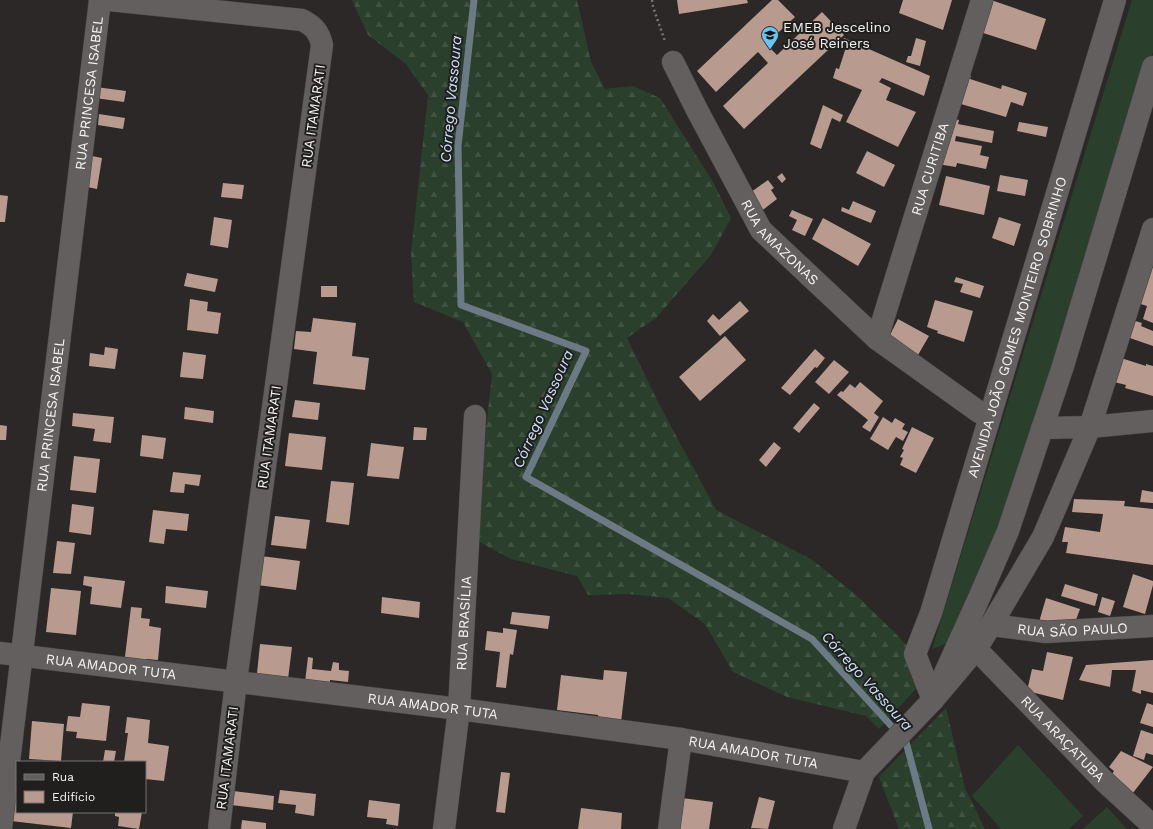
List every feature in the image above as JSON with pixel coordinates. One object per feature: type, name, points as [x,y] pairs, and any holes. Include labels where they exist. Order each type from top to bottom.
[{"type":"street","name":"RUA PRINCESA ISABEL","points":[[1,829],[10,654],[100,0]]},
{"type":"street","name":"RUA ITAMARATI","points":[[109,0],[302,20],[312,26],[319,34],[322,45],[236,681],[219,829]]},
{"type":"street","name":"RUA CURITIBA","points":[[876,339],[982,0]]},
{"type":"street","name":"AVENIDA JOÃO GOMES MONTEIRO SOBRINHO","points":[[933,700],[915,654],[931,613],[1115,0]]},
{"type":"street","name":"RUA AMAZONAS","points":[[673,62],[761,230],[876,339],[979,412],[990,417]]},
{"type":"street","points":[[933,700],[1008,531],[1065,358],[1153,67]]},
{"type":"street","points":[[844,829],[864,772],[884,753],[933,700],[976,648],[992,625],[1043,537],[1090,427],[1153,228]]},
{"type":"street","name":"RUA BRASÍLIA","points":[[444,829],[459,709],[475,416]]},
{"type":"street","points":[[1042,428],[1090,427],[1153,421]]},
{"type":"street","name":"RUA SÃO PAULO","points":[[992,625],[1046,632],[1153,626]]},
{"type":"street","name":"RUA ARAÇATUBA","points":[[976,648],[1106,783],[1153,826]]},
{"type":"street","name":"RUA AMADOR TUTA","points":[[10,654],[459,709],[681,739],[864,772]]},
{"type":"street","points":[[669,829],[681,739]]},
{"type":"path","points":[[652,0],[652,7],[673,62]]},
{"type":"green space","points":[[352,0],[577,0],[591,62],[605,89],[633,86],[660,98],[713,182],[731,218],[711,255],[656,318],[627,338],[658,402],[716,510],[811,559],[856,595],[915,654],[926,678],[879,729],[866,716],[787,697],[733,672],[705,624],[668,598],[628,594],[588,595],[577,576],[511,559],[474,539],[492,374],[463,322],[414,302],[411,253],[428,95],[406,64],[368,35]]},
{"type":"green space","points":[[1132,0],[1153,0],[1153,52],[1038,417],[994,539],[952,642],[932,649]]},
{"type":"green space","points":[[946,708],[965,788],[985,829],[899,829],[879,777]]},
{"type":"green space","points":[[1018,745],[1083,816],[1069,829],[1001,829],[972,796]]},
{"type":"green space","points":[[1107,807],[1127,829],[1083,829]]},
{"type":"building","points":[[677,0],[747,0],[748,3],[679,14]]},
{"type":"building","points":[[772,0],[778,0],[795,17],[766,44],[777,55],[822,12],[844,35],[744,129],[723,106],[768,63],[758,52],[716,92],[697,71]]},
{"type":"building","points":[[903,0],[952,0],[943,30],[899,13]]},
{"type":"building","points":[[991,0],[1046,19],[1036,50],[974,30]]},
{"type":"building","points":[[844,38],[930,76],[924,96],[882,78],[879,82],[891,88],[886,100],[916,112],[898,147],[846,122],[862,90],[833,78],[836,68],[839,69],[847,44],[843,42]]},
{"type":"building","points":[[916,38],[926,41],[920,66],[906,62],[908,56],[911,56]]},
{"type":"building","points":[[963,73],[971,75],[970,79],[1001,89],[1002,85],[1027,93],[1023,106],[1011,102],[1006,117],[954,102]]},
{"type":"building","points":[[96,87],[126,91],[124,102],[95,98]]},
{"type":"building","points":[[823,105],[843,115],[840,122],[832,118],[821,149],[810,144]]},
{"type":"building","points":[[99,114],[125,118],[123,129],[98,125]]},
{"type":"building","points":[[950,118],[959,120],[958,124],[994,131],[992,143],[956,136],[955,141],[982,146],[980,155],[989,157],[986,169],[957,163],[956,167],[937,164]]},
{"type":"building","points":[[1019,122],[1048,127],[1046,137],[1017,131]]},
{"type":"building","points":[[867,151],[895,165],[884,187],[856,173]]},
{"type":"building","points":[[87,155],[102,158],[97,189],[82,186]]},
{"type":"building","points":[[782,173],[786,179],[782,183],[777,177]]},
{"type":"building","points":[[1000,175],[1028,180],[1025,196],[997,191]]},
{"type":"building","points":[[946,176],[990,186],[984,215],[939,205]]},
{"type":"building","points":[[768,180],[774,188],[771,190],[777,199],[760,212],[747,195]]},
{"type":"building","points":[[223,183],[244,185],[242,199],[221,197]]},
{"type":"building","points":[[0,195],[8,196],[5,222],[0,222]]},
{"type":"building","points":[[853,201],[876,211],[871,223],[841,211],[842,207],[849,210]]},
{"type":"building","points":[[792,210],[813,219],[805,236],[792,230],[797,220],[789,216]]},
{"type":"building","points":[[214,217],[232,220],[228,248],[210,245]]},
{"type":"building","points":[[999,217],[1021,224],[1014,246],[992,238]]},
{"type":"building","points":[[823,218],[871,244],[858,266],[812,239]]},
{"type":"building","points":[[1145,265],[1153,268],[1153,323],[1143,319],[1147,306],[1131,301]]},
{"type":"building","points":[[187,273],[218,279],[215,292],[184,286]]},
{"type":"building","points":[[956,277],[984,286],[980,298],[960,292],[963,284],[954,282]]},
{"type":"building","points":[[321,286],[337,286],[337,297],[321,297]]},
{"type":"building","points":[[190,299],[208,302],[207,311],[221,313],[218,334],[187,330]]},
{"type":"building","points":[[935,300],[973,311],[964,342],[937,333],[938,331],[927,327]]},
{"type":"building","points":[[740,301],[749,311],[720,336],[707,321],[713,314],[719,320]]},
{"type":"building","points":[[313,318],[356,323],[352,356],[369,358],[365,390],[313,384],[317,352],[294,349],[296,331],[311,332]]},
{"type":"building","points":[[898,319],[929,336],[918,355],[888,339]]},
{"type":"building","points":[[1132,320],[1142,323],[1141,326],[1153,331],[1153,346],[1127,337]]},
{"type":"building","points":[[725,336],[746,360],[700,401],[679,377]]},
{"type":"building","points":[[105,347],[118,349],[115,369],[89,366],[90,353],[104,355]]},
{"type":"building","points":[[815,349],[825,358],[790,395],[781,388]]},
{"type":"building","points":[[183,352],[206,355],[203,379],[180,377]]},
{"type":"building","points":[[1121,358],[1146,366],[1146,364],[1153,366],[1153,396],[1125,388],[1126,385],[1114,382]]},
{"type":"building","points":[[834,360],[849,372],[829,394],[815,382]]},
{"type":"building","points":[[860,382],[883,401],[874,413],[879,417],[870,432],[862,427],[868,420],[837,395],[841,391],[843,392],[850,384],[855,388]]},
{"type":"building","points":[[295,400],[320,403],[318,420],[292,417]]},
{"type":"building","points":[[814,403],[820,408],[799,433],[793,428]]},
{"type":"building","points":[[185,407],[214,411],[213,423],[184,419]]},
{"type":"building","points":[[73,413],[114,417],[111,443],[93,441],[95,429],[72,426]]},
{"type":"building","points":[[883,417],[892,423],[895,418],[905,424],[902,429],[908,432],[903,441],[896,437],[888,450],[870,439]]},
{"type":"building","points":[[0,425],[7,426],[6,440],[0,440]]},
{"type":"building","points":[[414,427],[427,428],[426,440],[413,440]]},
{"type":"building","points":[[912,427],[934,438],[916,473],[900,465],[903,458],[900,457],[904,450],[902,449]]},
{"type":"building","points":[[289,433],[326,437],[322,470],[285,466]]},
{"type":"building","points":[[142,435],[166,438],[163,459],[140,456]]},
{"type":"building","points":[[774,442],[781,448],[766,467],[759,460]]},
{"type":"building","points":[[371,443],[404,447],[399,479],[367,476]]},
{"type":"building","points":[[74,456],[100,459],[96,493],[70,490]]},
{"type":"building","points":[[173,472],[201,475],[199,486],[185,484],[184,493],[170,492]]},
{"type":"building","points":[[331,481],[354,483],[349,525],[326,522]]},
{"type":"building","points":[[1142,490],[1153,492],[1153,503],[1140,502]]},
{"type":"building","points":[[1074,499],[1125,501],[1124,506],[1153,509],[1153,565],[1066,553],[1068,542],[1062,542],[1065,527],[1100,532],[1103,514],[1072,512]]},
{"type":"building","points":[[72,504],[94,507],[91,535],[69,532]]},
{"type":"building","points":[[153,510],[189,514],[187,531],[166,529],[164,544],[149,542]]},
{"type":"building","points":[[275,516],[310,520],[306,549],[271,545]]},
{"type":"building","points":[[57,541],[75,543],[71,574],[53,573]]},
{"type":"building","points":[[261,556],[300,561],[296,590],[257,585]]},
{"type":"building","points":[[1133,574],[1153,581],[1145,614],[1123,607]]},
{"type":"building","points":[[84,576],[125,581],[121,608],[90,604],[92,587],[83,585]]},
{"type":"building","points":[[1065,584],[1098,594],[1095,606],[1061,596]]},
{"type":"building","points":[[166,586],[208,591],[206,608],[165,603]]},
{"type":"building","points":[[51,588],[81,591],[76,635],[46,632]]},
{"type":"building","points":[[382,597],[420,602],[419,618],[381,613]]},
{"type":"building","points":[[1102,597],[1115,601],[1110,616],[1098,612]]},
{"type":"building","points":[[1046,598],[1080,609],[1073,628],[1039,622]]},
{"type":"building","points":[[131,607],[142,608],[141,618],[150,619],[149,626],[161,628],[158,660],[146,659],[144,668],[124,665]]},
{"type":"building","points":[[512,612],[550,616],[548,629],[510,624]]},
{"type":"building","points":[[503,628],[517,630],[513,655],[510,654],[506,688],[496,687],[500,652],[485,650],[487,631],[503,633]]},
{"type":"building","points":[[260,644],[292,647],[287,687],[256,683]]},
{"type":"building","points":[[1047,652],[1073,657],[1063,700],[1027,691],[1032,669],[1043,671]]},
{"type":"building","points":[[308,657],[313,658],[312,669],[331,671],[333,662],[339,663],[339,670],[349,671],[348,682],[330,680],[330,685],[305,682]]},
{"type":"building","points":[[1153,660],[1153,693],[1141,690],[1141,694],[1132,691],[1136,670],[1112,670],[1110,687],[1079,680],[1086,665]]},
{"type":"building","points":[[604,670],[627,672],[621,722],[598,719],[598,715],[557,710],[561,675],[603,680]]},
{"type":"building","points":[[82,703],[110,706],[106,741],[76,738],[77,732],[66,731],[68,716],[80,717]]},
{"type":"building","points":[[1147,703],[1153,705],[1153,727],[1140,723]]},
{"type":"building","points":[[127,717],[150,720],[148,743],[169,746],[164,781],[146,779],[146,761],[124,761],[128,733],[125,733]]},
{"type":"building","points":[[32,721],[64,724],[61,761],[29,759]]},
{"type":"building","points":[[1141,730],[1153,734],[1153,755],[1146,753],[1144,760],[1133,756]]},
{"type":"building","points":[[105,750],[116,751],[114,761],[103,761]]},
{"type":"building","points":[[1121,751],[1153,767],[1129,798],[1110,777],[1114,771],[1109,767]]},
{"type":"building","points":[[501,772],[510,773],[505,813],[496,812]]},
{"type":"building","points":[[280,790],[316,794],[314,816],[295,813],[296,805],[278,803]]},
{"type":"building","points":[[233,791],[274,796],[273,810],[231,805]]},
{"type":"building","points":[[15,795],[16,813],[73,813],[71,828],[11,821]]},
{"type":"building","points":[[759,797],[775,801],[768,829],[751,828]]},
{"type":"building","points":[[682,798],[713,802],[709,829],[678,829]]},
{"type":"building","points":[[369,800],[400,804],[398,826],[386,824],[387,819],[367,817]]},
{"type":"building","points":[[581,808],[622,813],[621,829],[578,829]]},
{"type":"building","points":[[115,813],[142,813],[139,829],[118,826],[119,817],[115,816]]},
{"type":"building","points":[[242,820],[266,823],[266,829],[241,829]]},
{"type":"waterway","name":"Córrego Vassoura","points":[[474,0],[458,146],[461,305],[586,351],[526,477],[812,639],[906,742],[929,829]]},
{"type":"place","name":"EMEB Jescelino José Reiners","points":[[770,50]]}]
